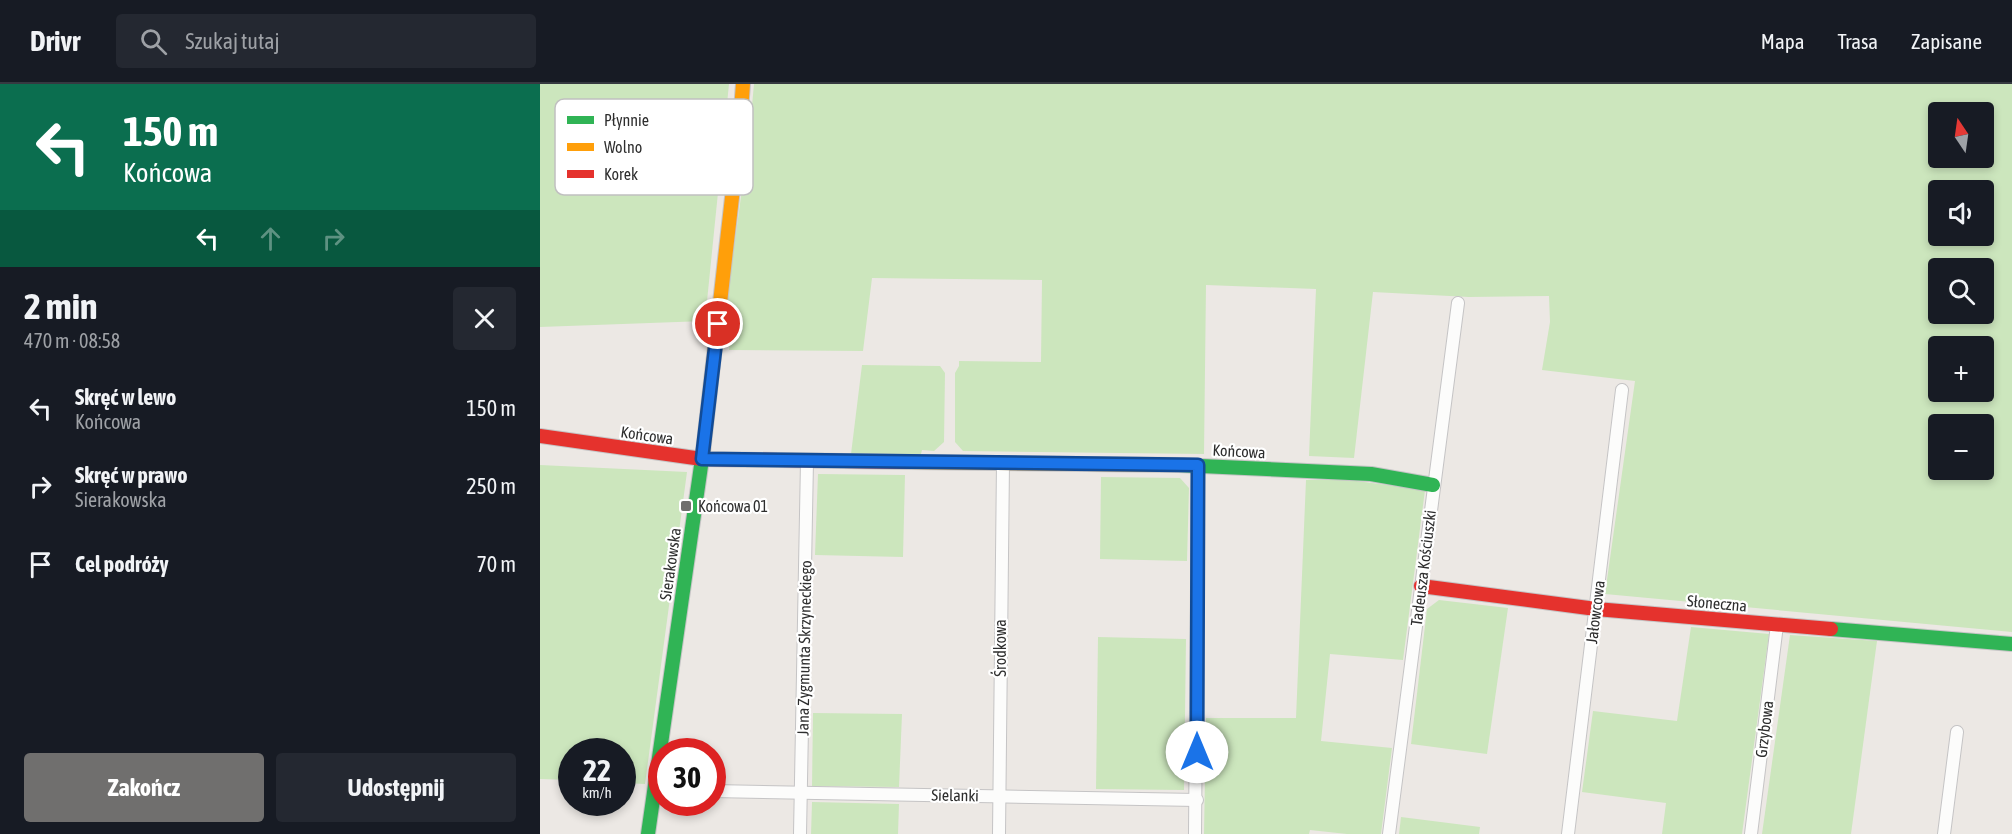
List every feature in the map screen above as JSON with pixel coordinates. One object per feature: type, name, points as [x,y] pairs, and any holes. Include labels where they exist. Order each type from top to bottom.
[{"type":"street","name":"Sierakowska","points":[[742,99],[743,84]]},
{"type":"street","name":"Sierakowska","points":[[665,738],[702,459],[732,195]]},
{"type":"street","name":"Tadeusza Kościuszki","points":[[1389,834],[1458,303]]},
{"type":"street","name":"Jałowcowa","points":[[1568,834],[1622,390]]},
{"type":"street","name":"Końcowa","points":[[540,436],[702,459],[1198,465],[1371,474],[1434,485]]},
{"type":"street","name":"Jana Zygmunta Skrzyneckiego","points":[[800,834],[807,461]]},
{"type":"street","name":"Środkowa","points":[[999,834],[1003,463]]},
{"type":"street","points":[[1195,834],[1198,465]]},
{"type":"street","name":"Słoneczna","points":[[1420,586],[1596,609],[2012,644]]},
{"type":"street","name":"Grzybowa","points":[[1751,834],[1778,625]]},
{"type":"street","points":[[1944,834],[1958,732]]},
{"type":"street","name":"Sielanki","points":[[726,791],[1197,800]]},
{"type":"street","name":"Sierakowska","points":[[648,834],[652,816]]},
{"type":"green space","points":[[540,84],[729,84],[727,99],[555,99],[555,195],[718,195],[705,321],[540,327]]},
{"type":"green space","points":[[754,84],[2012,84],[2012,632],[1605,594],[1635,381],[1542,370],[1550,322],[1549,296],[1469,297],[1373,292],[1354,458],[1309,456],[1316,289],[1206,285],[1204,454],[963,451],[955,442],[955,373],[959,361],[1041,362],[1042,280],[872,278],[863,351],[729,350],[733,317],[724,321],[741,195],[753,195]]},
{"type":"green space","points":[[862,365],[940,366],[945,373],[944,442],[934,451],[922,450],[921,454],[851,454]]},
{"type":"green space","points":[[540,465],[687,472],[651,738],[648,738],[645,784],[636,784],[636,738],[558,738],[558,780],[540,779]]},
{"type":"green space","points":[[818,474],[905,475],[903,557],[815,555]]},
{"type":"green space","points":[[1101,477],[1180,478],[1189,488],[1187,561],[1100,559]]},
{"type":"green space","points":[[1306,480],[1349,480],[1425,490],[1403,660],[1330,654],[1321,741],[1392,748],[1381,834],[1347,834],[1310,830],[1309,834],[1204,834],[1206,718],[1296,718]]},
{"type":"green space","points":[[1439,600],[1508,608],[1487,754],[1411,744],[1427,609]]},
{"type":"green space","points":[[1691,627],[1769,634],[1742,834],[1662,834],[1666,803],[1582,792],[1593,711],[1677,721]]},
{"type":"green space","points":[[1790,635],[1877,641],[1851,834],[1762,834]]},
{"type":"green space","points":[[1098,637],[1186,639],[1184,790],[1096,789]]},
{"type":"green space","points":[[813,713],[902,714],[899,787],[812,786]]},
{"type":"green space","points":[[812,802],[899,804],[898,834],[811,834]]},
{"type":"green space","points":[[1401,817],[1480,827],[1479,834],[1399,834]]},
{"type":"traffic: fast","points":[[648,834],[703,452]]},
{"type":"traffic: fast","points":[[1179,465],[1371,474],[1433,485]]},
{"type":"traffic: fast","points":[[1831,629],[2012,644]]},
{"type":"traffic: slow","points":[[742,99],[743,84]]},
{"type":"traffic: slow","points":[[703,452],[732,195]]},
{"type":"traffic: slow","points":[[909,462],[1179,465]]},
{"type":"traffic: jam","points":[[540,436],[702,459],[909,462]]},
{"type":"traffic: jam","points":[[1421,586],[1596,609],[1831,629]]},
{"type":"place","name":"Końcowa 01","points":[[686,506]]},
{"type":"route","points":[[718,324],[702,459],[1198,465],[1197,752]]}]
